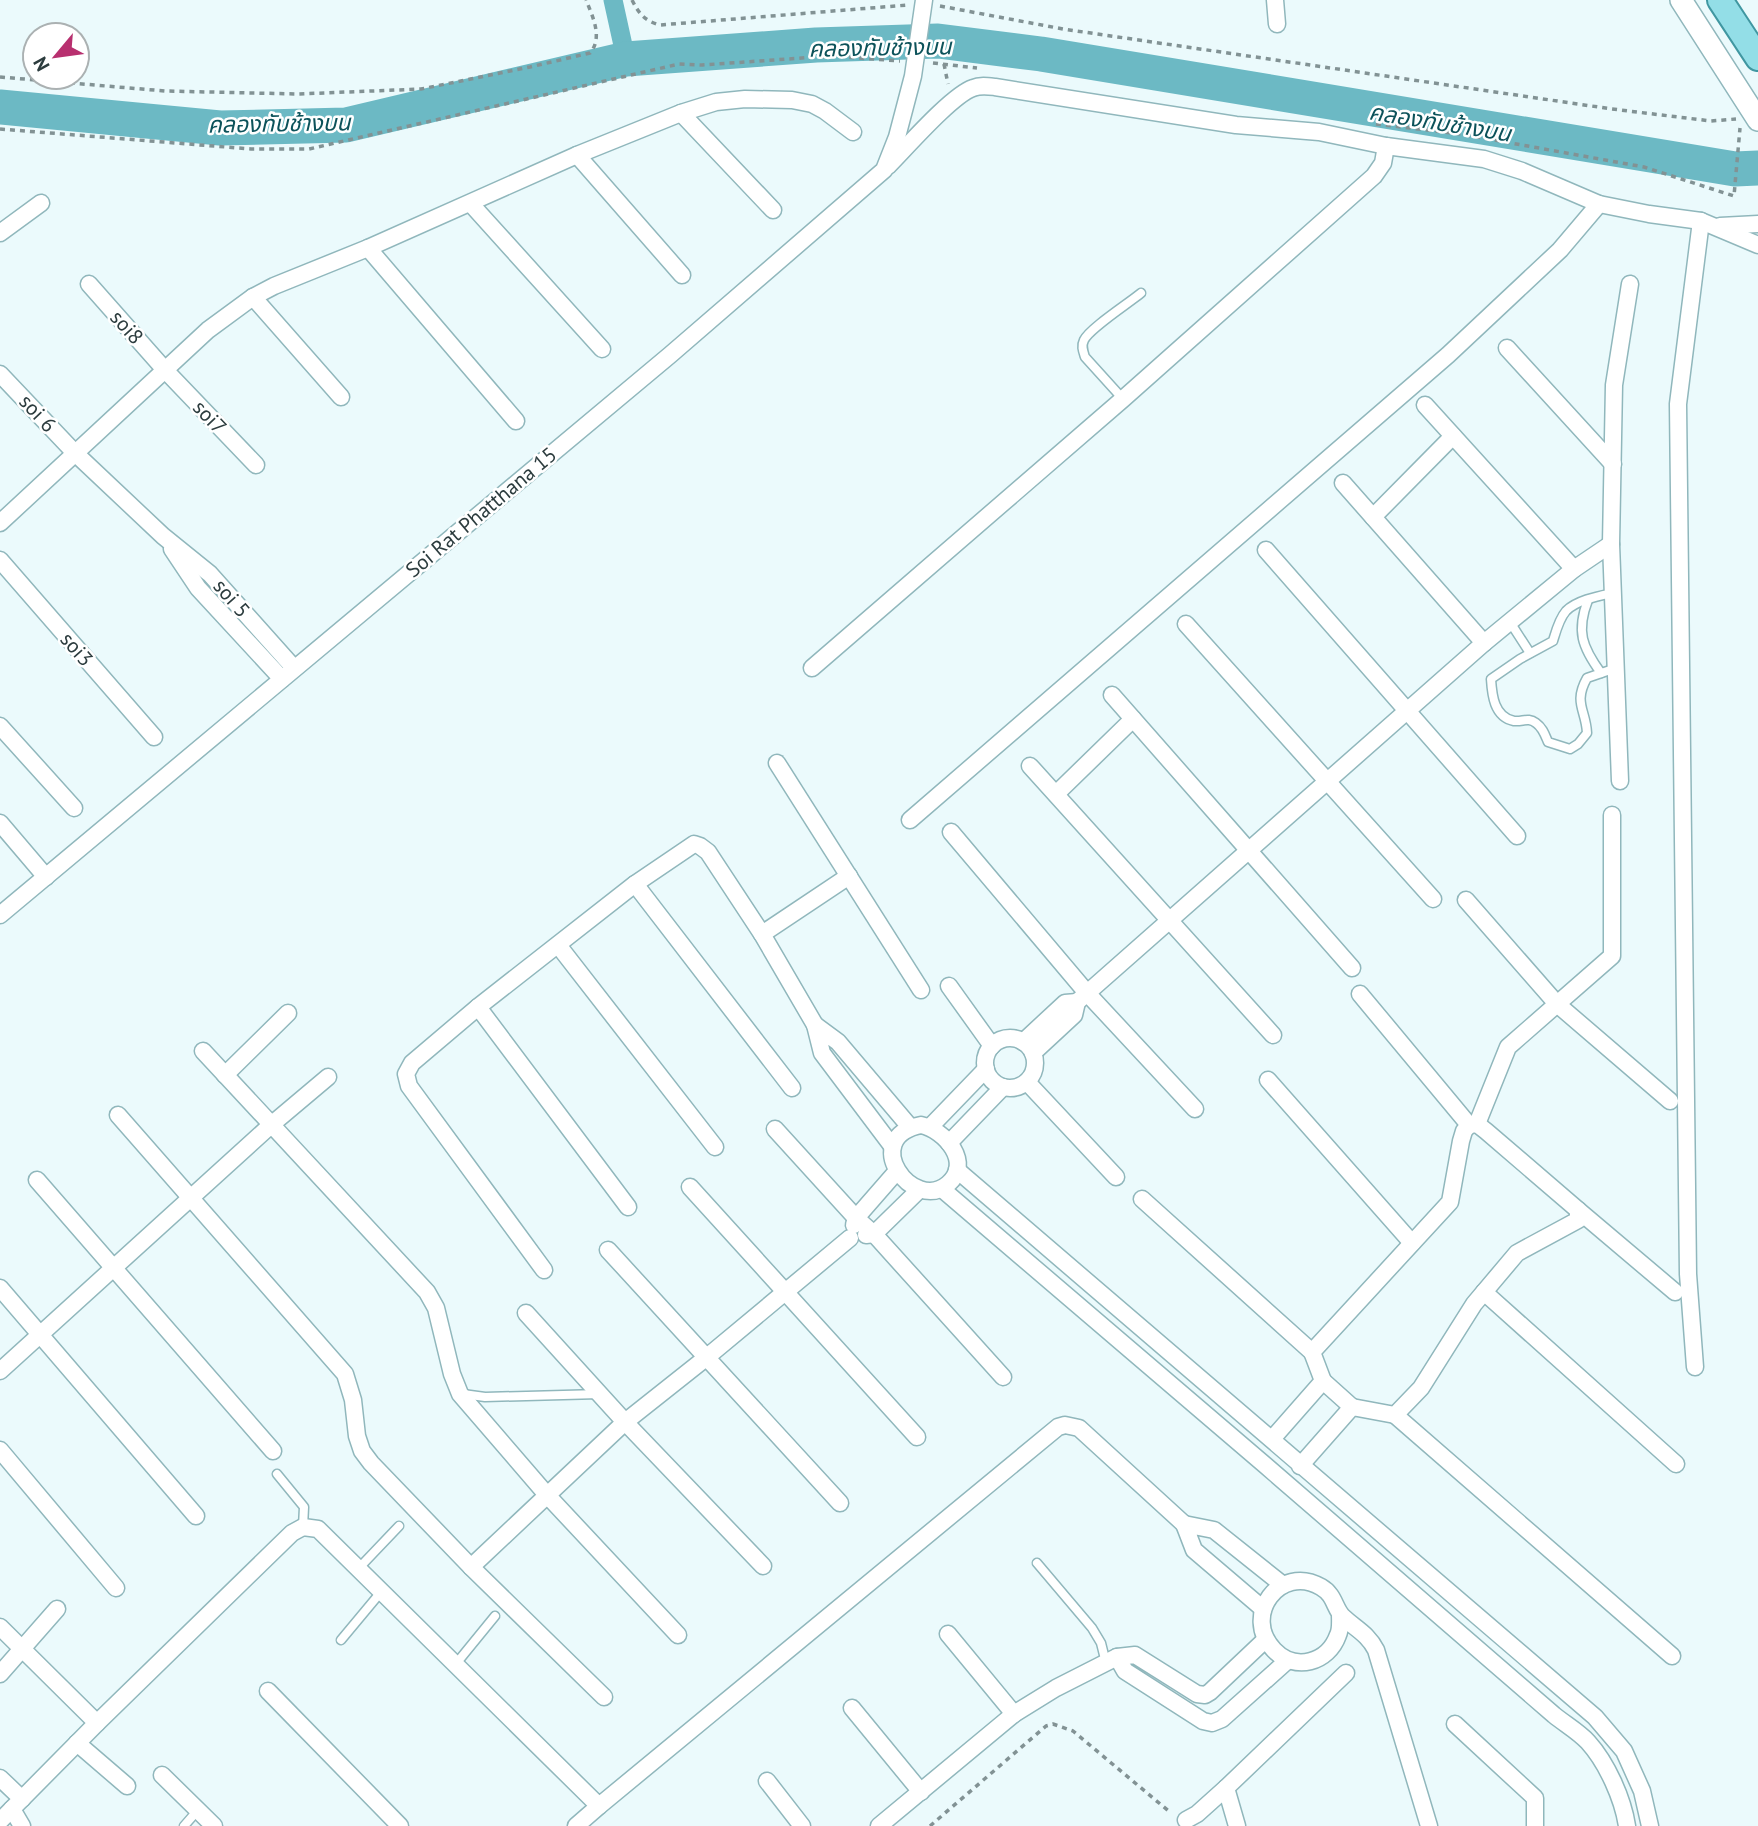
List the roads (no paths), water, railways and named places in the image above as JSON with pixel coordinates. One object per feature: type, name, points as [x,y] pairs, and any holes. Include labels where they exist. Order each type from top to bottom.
[{"type":"main road","points":[[1681,0],[1758,120]]},
{"type":"main road","points":[[1720,0],[1758,58]]},
{"type":"street","points":[[1275,0],[1277,24]]},
{"type":"street","name":"Soi Rat Phatthana 15","points":[[0,915],[660,363],[884,170],[897,136],[909,68],[927,4]]},
{"type":"street","points":[[884,170],[952,101],[971,88],[981,86],[1236,125],[1319,132],[1386,146],[1484,159],[1513,168],[1599,204],[1707,224],[1758,224]]},
{"type":"street","points":[[0,523],[208,330],[253,297],[274,286],[471,204],[578,155],[681,113],[716,102],[745,99],[792,100],[812,104],[853,132]]},
{"type":"street","points":[[681,113],[773,210]]},
{"type":"street","points":[[812,668],[1123,400],[1374,176],[1383,163],[1386,146]]},
{"type":"street","points":[[578,155],[682,275]]},
{"type":"street","points":[[0,233],[41,203]]},
{"type":"street","points":[[471,204],[602,349]]},
{"type":"street","points":[[911,820],[1448,355],[1560,250],[1599,204]]},
{"type":"street","points":[[1707,224],[1758,245]]},
{"type":"street","points":[[1695,1367],[1688,1274],[1678,404],[1707,224]]},
{"type":"street","points":[[368,248],[516,421]]},
{"type":"street","name":"soi8","points":[[89,284],[165,370]]},
{"type":"street","points":[[1620,781],[1608,671],[1613,593],[1611,544],[1614,385],[1630,284]]},
{"type":"street","points":[[253,297],[341,397]]},
{"type":"street","points":[[1507,348],[1613,464]]},
{"type":"street","name":"soi7","points":[[165,370],[256,465]]},
{"type":"street","name":"soi 6","points":[[0,374],[75,453]]},
{"type":"street","points":[[1425,405],[1574,569]]},
{"type":"street","points":[[1373,517],[1453,436]]},
{"type":"street","name":"soi 5","points":[[75,453],[163,536],[198,588],[288,674]]},
{"type":"street","points":[[1343,483],[1484,643]]},
{"type":"street","points":[[1028,1047],[1065,1003],[1082,997],[1484,643],[1574,569],[1611,544]]},
{"type":"street","points":[[1266,550],[1517,836]]},
{"type":"street","name":"soi3","points":[[0,561],[155,737]]},
{"type":"street","points":[[1185,624],[1433,899]]},
{"type":"street","points":[[1112,695],[1352,968]]},
{"type":"street","points":[[1056,794],[1133,719]]},
{"type":"street","points":[[0,726],[74,808]]},
{"type":"street","points":[[777,763],[921,990]]},
{"type":"street","points":[[1030,766],[1273,1035]]},
{"type":"street","points":[[1312,1352],[1450,1202],[1464,1131],[1473,1125],[1508,1047],[1612,956],[1612,815]]},
{"type":"street","points":[[0,823],[46,877]]},
{"type":"street","points":[[951,832],[1082,997],[1195,1109]]},
{"type":"street","points":[[544,1270],[409,1086],[406,1074],[412,1063],[478,1007],[635,884],[691,845],[701,846],[708,852],[762,934],[815,1025],[821,1053],[892,1146]]},
{"type":"street","points":[[762,934],[849,876]]},
{"type":"street","points":[[635,884],[792,1088]]},
{"type":"street","points":[[1465,900],[1557,1004],[1670,1101]]},
{"type":"street","points":[[558,945],[715,1147]]},
{"type":"street","points":[[949,986],[992,1046]]},
{"type":"street","points":[[1360,994],[1473,1125],[1486,1131],[1675,1292]]},
{"type":"street","points":[[478,1007],[628,1207]]},
{"type":"street","points":[[225,1075],[288,1013]]},
{"type":"street","points":[[815,1025],[838,1042],[910,1127]]},
{"type":"street","points":[[1015,1039],[1028,1047],[1035,1069],[1027,1082],[1020,1087],[1003,1087],[989,1077],[985,1061],[992,1046],[999,1041],[1015,1039]]},
{"type":"street","points":[[203,1051],[427,1292],[436,1308],[452,1374],[460,1394],[548,1495],[678,1635]]},
{"type":"street","points":[[930,1127],[986,1069]]},
{"type":"street","points":[[0,1371],[271,1125],[328,1077]]},
{"type":"street","points":[[1268,1080],[1412,1243]]},
{"type":"street","points":[[1027,1082],[1116,1177]]},
{"type":"street","points":[[950,1143],[1003,1087]]},
{"type":"street","points":[[118,1115],[345,1374],[353,1400],[357,1436],[362,1451],[371,1464],[471,1567],[604,1697]]},
{"type":"street","points":[[910,1127],[930,1127],[944,1136],[953,1148],[957,1170],[952,1180],[942,1189],[932,1192],[919,1190],[897,1171],[892,1159],[892,1146],[899,1134],[910,1127]]},
{"type":"street","points":[[775,1129],[1003,1377]]},
{"type":"street","points":[[957,1170],[1595,1717],[1625,1751],[1642,1791],[1650,1826]]},
{"type":"street","points":[[850,1238],[856,1218],[897,1171]]},
{"type":"street","points":[[37,1180],[273,1451]]},
{"type":"street","points":[[690,1187],[917,1437]]},
{"type":"street","points":[[942,1189],[1588,1742],[1608,1771],[1624,1809],[1627,1826]]},
{"type":"street","points":[[471,1567],[625,1422],[850,1238],[874,1234],[919,1190]]},
{"type":"street","points":[[1142,1199],[1312,1352],[1323,1381],[1352,1408],[1395,1415],[1671,1656]]},
{"type":"street","points":[[1395,1415],[1421,1388],[1474,1304],[1517,1253],[1574,1223],[1578,1220],[1578,1210]]},
{"type":"street","points":[[608,1250],[840,1503]]},
{"type":"street","points":[[0,1288],[196,1516]]},
{"type":"street","points":[[1484,1292],[1676,1464]]},
{"type":"street","points":[[526,1313],[625,1422],[763,1566]]},
{"type":"street","points":[[1265,1465],[1276,1443],[1323,1381]]},
{"type":"street","points":[[1300,1466],[1352,1408]]},
{"type":"street","points":[[576,1826],[1058,1427],[1065,1425],[1079,1429],[1184,1524],[1194,1550],[1262,1608]]},
{"type":"street","points":[[0,1450],[116,1588]]},
{"type":"street","points":[[1184,1524],[1214,1530],[1283,1585]]},
{"type":"street","points":[[0,1821],[292,1533],[303,1527],[318,1529],[599,1806]]},
{"type":"street","points":[[1299,1580],[1315,1584],[1325,1589],[1336,1602],[1340,1614],[1339,1633],[1332,1648],[1319,1659],[1287,1661],[1265,1640],[1261,1623],[1262,1608],[1271,1594],[1283,1585],[1299,1580]]},
{"type":"street","points":[[0,1674],[57,1609]]},
{"type":"street","points":[[1340,1614],[1369,1637],[1376,1650],[1429,1826]]},
{"type":"street","points":[[0,1627],[97,1723]]},
{"type":"street","points":[[948,1634],[1014,1714]]},
{"type":"street","points":[[879,1826],[1014,1714],[1056,1688],[1112,1660],[1135,1655],[1197,1694],[1205,1695],[1265,1640]]},
{"type":"street","points":[[1112,1660],[1203,1721],[1212,1723],[1222,1719],[1287,1661]]},
{"type":"street","points":[[1186,1820],[1197,1814],[1226,1788],[1346,1673]]},
{"type":"street","points":[[268,1691],[400,1826]]},
{"type":"street","points":[[852,1708],[921,1792]]},
{"type":"street","points":[[1455,1724],[1535,1798],[1535,1826]]},
{"type":"street","points":[[77,1743],[127,1786]]},
{"type":"street","points":[[162,1775],[214,1826]]},
{"type":"street","points":[[0,1778],[17,1804],[22,1826]]},
{"type":"street","points":[[767,1781],[802,1826]]},
{"type":"street","points":[[1226,1788],[1237,1826]]},
{"type":"lane","points":[[1123,400],[1085,357],[1083,342],[1090,333],[1142,293]]},
{"type":"lane","points":[[1588,600],[1581,636],[1588,653],[1608,671],[1587,678],[1581,688],[1580,701],[1587,723],[1587,733],[1570,749],[1548,742],[1536,722],[1529,719],[1514,720],[1498,711],[1492,695],[1491,679],[1553,641],[1567,610],[1588,600],[1613,593]]},
{"type":"lane","points":[[1510,622],[1530,653]]},
{"type":"lane","points":[[460,1394],[485,1397],[600,1394]]},
{"type":"lane","points":[[277,1474],[304,1507],[303,1527]]},
{"type":"lane","points":[[358,1569],[399,1526]]},
{"type":"lane","points":[[1037,1563],[1092,1628],[1112,1660]]},
{"type":"lane","points":[[341,1640],[381,1592]]},
{"type":"lane","points":[[455,1665],[495,1616]]},
{"type":"lane","points":[[184,1826],[198,1810]]},
{"type":"waterway","points":[[613,0],[626,59]]},
{"type":"waterway","name":"คลองทับช้างบน","points":[[0,107],[220,128],[346,125],[626,59],[816,45],[938,41],[1041,54],[1735,169],[1758,168]]}]
